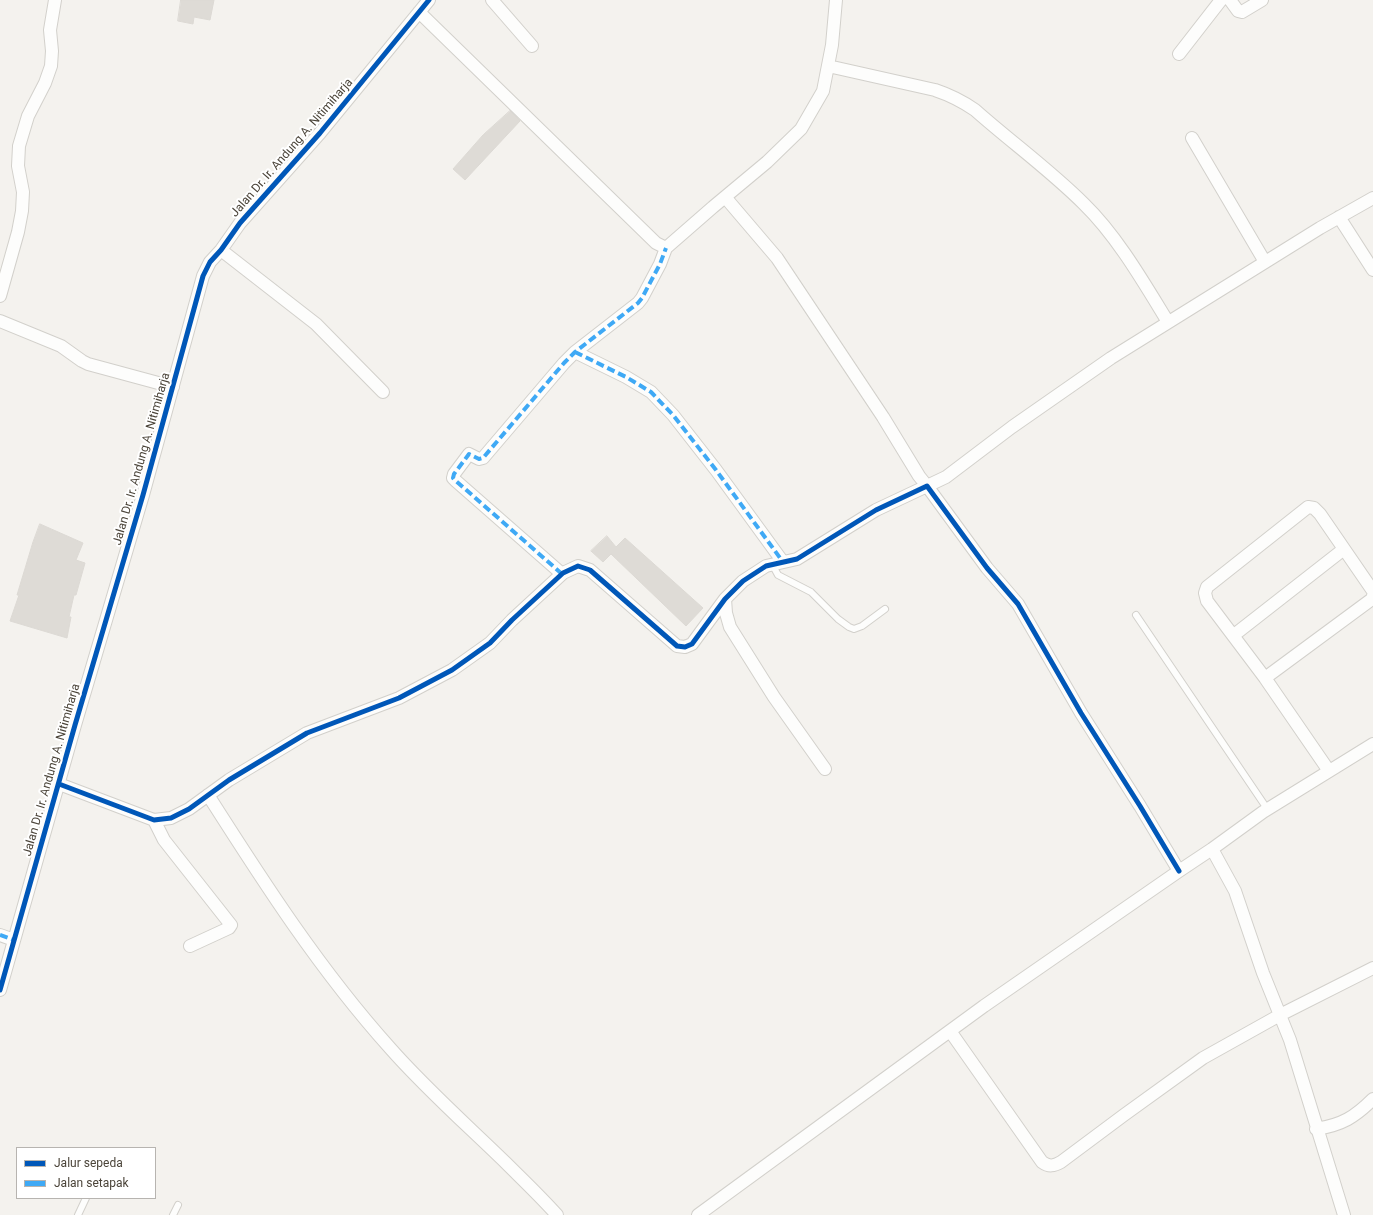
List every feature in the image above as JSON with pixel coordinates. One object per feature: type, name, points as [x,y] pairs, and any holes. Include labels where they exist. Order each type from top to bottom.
[{"type":"street","points":[[0,296],[18,232],[22,211],[23,192],[18,166],[19,146],[28,116],[45,84],[51,66],[52,51],[50,30],[55,0]]},
{"type":"street","name":"Jalan Dr. Ir. Andung A. Nitimiharja","points":[[0,990],[75,725],[143,495],[203,276],[210,262],[221,250],[240,223],[320,133],[429,0]]},
{"type":"street","points":[[492,0],[532,46]]},
{"type":"street","points":[[562,574],[456,481],[454,474],[469,454],[479,459],[483,458],[575,352],[638,303],[660,264],[666,248],[767,162],[801,129],[823,91],[832,45],[836,0]]},
{"type":"street","points":[[1179,54],[1221,0]]},
{"type":"street","points":[[1230,0],[1238,11],[1242,12],[1262,0]]},
{"type":"street","points":[[419,12],[650,237],[666,248]]},
{"type":"street","points":[[828,66],[935,90],[950,95],[975,110],[1084,204],[1110,234],[1168,322]]},
{"type":"street","points":[[1192,138],[1265,262]]},
{"type":"street","points":[[725,197],[777,258],[884,417],[919,476],[987,568],[1018,604],[1081,713],[1179,871]]},
{"type":"street","points":[[59,784],[154,820],[171,818],[189,809],[229,780],[307,733],[399,698],[452,670],[490,643],[562,574],[578,566],[590,570],[677,646],[685,647],[692,644],[725,599],[743,580],[766,566],[797,559],[876,510],[946,477],[1012,427],[1112,358],[1265,262],[1373,198]]},
{"type":"street","points":[[1339,217],[1373,270]]},
{"type":"street","points":[[221,250],[316,324],[383,392]]},
{"type":"street","points":[[0,321],[61,346],[88,364],[173,387]]},
{"type":"street","points":[[575,352],[626,376],[651,392],[673,415],[716,470],[777,563]]},
{"type":"street","points":[[1329,771],[1265,678],[1207,601],[1205,593],[1207,587],[1308,507],[1314,508],[1320,514],[1373,591]]},
{"type":"street","points":[[1234,635],[1344,549]]},
{"type":"street","points":[[1265,678],[1372,599],[1373,596]]},
{"type":"street","points":[[725,599],[726,613],[730,627],[774,697],[825,769]]},
{"type":"street","points":[[698,1215],[950,1031],[1179,871],[1268,810],[1373,744]]},
{"type":"street","points":[[208,796],[312,953],[385,1043],[420,1080],[529,1185],[557,1215]]},
{"type":"street","points":[[154,820],[164,840],[231,925],[229,928],[190,946]]},
{"type":"street","points":[[1212,849],[1235,891],[1263,973],[1290,1040],[1316,1129],[1344,1215]]},
{"type":"street","points":[[0,935],[14,940]]},
{"type":"street","points":[[950,1031],[1042,1162],[1047,1166],[1054,1166],[1202,1058],[1280,1015],[1373,968]]},
{"type":"street","points":[[1316,1129],[1343,1122],[1358,1113],[1373,1099]]},
{"type":"lane","points":[[777,563],[778,575],[811,592],[838,619],[850,627],[854,628],[862,626],[885,609]]},
{"type":"lane","points":[[1136,616],[1268,810]]},
{"type":"lane","points":[[78,1215],[86,1199]]},
{"type":"lane","points":[[172,1215],[178,1205]]},
{"type":"building","points":[[181,0],[214,0],[210,20],[194,17],[193,24],[178,21]]},
{"type":"building","points":[[510,111],[520,121],[465,180],[453,169],[483,135]]},
{"type":"building","points":[[40,524],[83,543],[76,560],[85,563],[76,595],[74,595],[69,617],[71,617],[67,638],[10,621],[19,595],[17,595],[33,542]]},
{"type":"building","points":[[607,536],[616,547],[625,538],[703,608],[686,626],[611,554],[603,562],[591,551]]},
{"type":"marked path","points":[[562,574],[456,481],[453,478],[454,474],[469,454],[479,459],[483,458],[564,363],[575,352],[638,303],[660,264],[666,248]]},
{"type":"marked path","points":[[575,352],[626,377],[651,392],[673,415],[716,470],[783,562]]},
{"type":"marked path","points":[[0,935],[14,940]]},
{"type":"cycle path","points":[[0,990],[75,725],[143,495],[203,276],[210,262],[221,250],[240,223],[320,133],[429,0]]},
{"type":"cycle path","points":[[59,784],[154,820],[171,818],[189,809],[229,780],[307,733],[399,698],[452,670],[490,643],[512,620],[563,573],[578,566],[590,570],[677,646],[685,647],[692,644],[725,599],[743,581],[766,566],[797,559],[876,510],[927,486],[987,568],[1018,604],[1081,713],[1179,871]]}]
